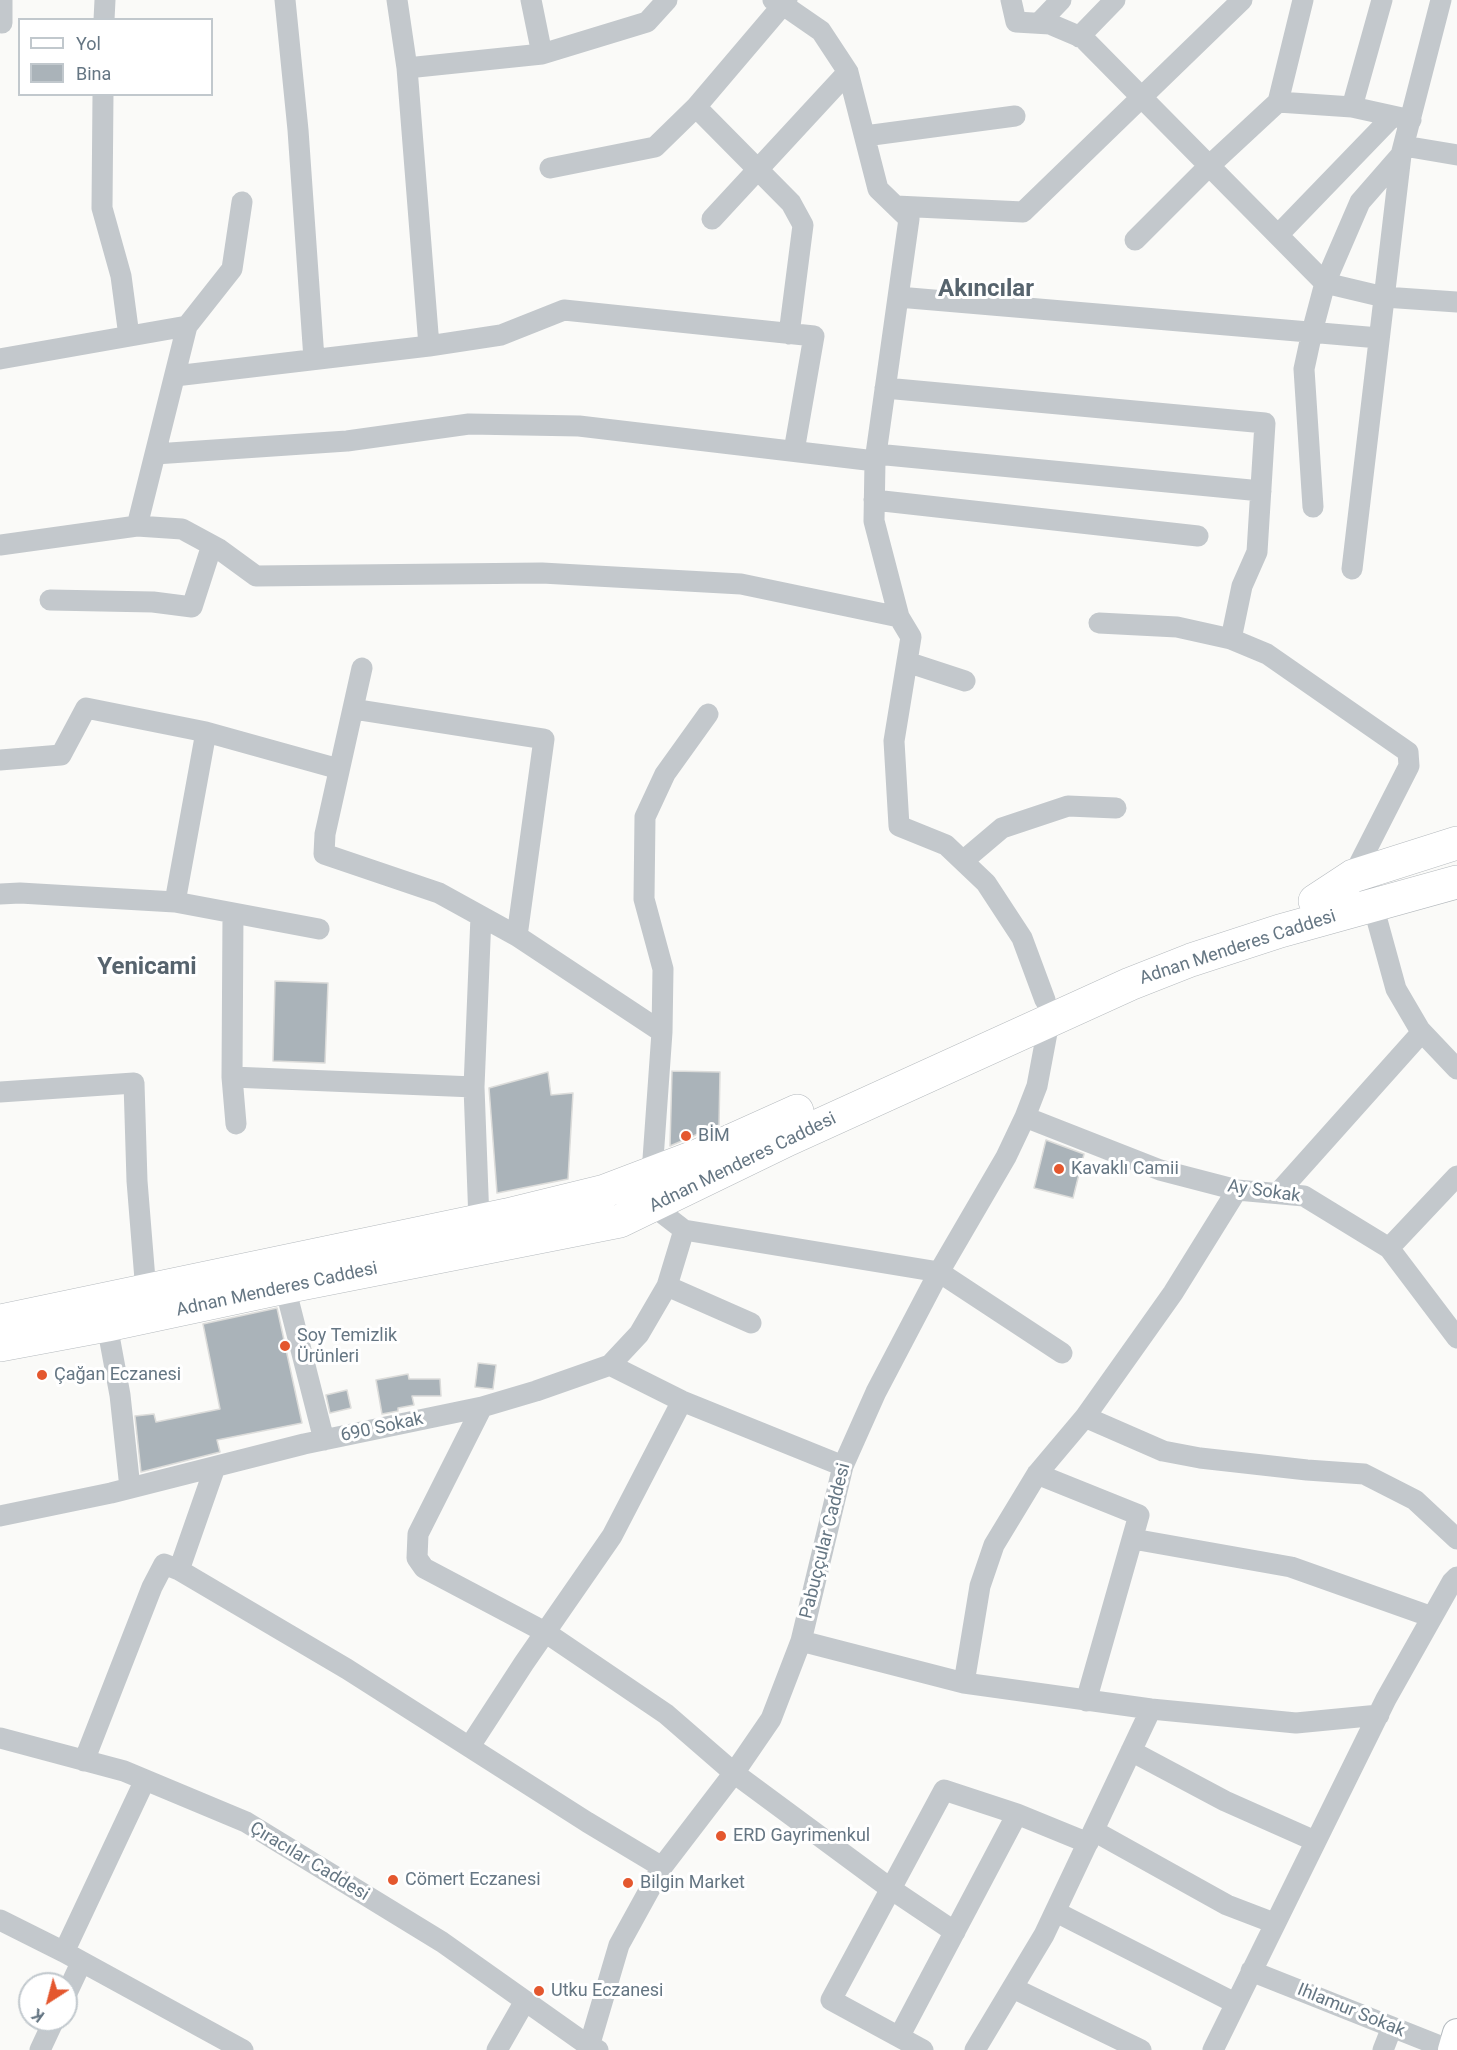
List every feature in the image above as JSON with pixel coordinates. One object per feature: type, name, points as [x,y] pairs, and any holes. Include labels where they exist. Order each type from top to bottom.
[{"type":"main road","points":[[1315,901],[1353,876],[1457,843]]},
{"type":"main road","name":"Adnan Menderes Caddesi","points":[[0,1345],[620,1221],[1047,1011],[1144,957],[1315,901],[1457,863]]},
{"type":"main road","name":"Adnan Menderes Caddesi","points":[[0,1321],[479,1221],[604,1191],[729,1142],[1008,1018],[1047,1011],[1130,984],[1191,960],[1457,882]]},
{"type":"main road","points":[[1362,910],[1418,905],[1457,898]]},
{"type":"main road","points":[[1451,2050],[1457,2033]]},
{"type":"street","points":[[2,0],[7,24]]},
{"type":"street","points":[[104,18],[105,0]]},
{"type":"street","points":[[285,0],[298,130],[314,359]]},
{"type":"street","points":[[398,0],[407,68],[429,346]]},
{"type":"street","points":[[531,0],[542,54]]},
{"type":"street","points":[[407,68],[542,54],[647,22],[667,0]]},
{"type":"street","points":[[1011,0],[1016,22],[1050,24],[1083,38],[1325,283],[1384,297],[1457,302]]},
{"type":"street","points":[[1039,23],[1061,0]]},
{"type":"street","points":[[1079,37],[1115,0]]},
{"type":"street","points":[[896,206],[1023,212],[1242,0]]},
{"type":"street","points":[[1135,240],[1209,166],[1278,102],[1303,0]]},
{"type":"street","points":[[1352,107],[1382,0]]},
{"type":"street","points":[[1352,569],[1402,151],[1402,118],[1441,0]]},
{"type":"street","points":[[550,168],[655,147],[696,107],[781,1],[821,31],[848,72],[878,189],[909,219],[875,457],[874,500],[874,521],[899,616],[911,637],[894,741],[899,826],[946,845],[986,883],[1022,938],[1047,1011]]},
{"type":"street","points":[[712,219],[848,72]]},
{"type":"street","points":[[103,96],[102,208],[121,276],[129,336]]},
{"type":"street","points":[[1278,102],[1352,107],[1402,118]]},
{"type":"street","points":[[696,107],[792,203],[803,225],[789,333]]},
{"type":"street","points":[[864,136],[1015,116]]},
{"type":"street","points":[[1278,235],[1402,118]]},
{"type":"street","points":[[1402,151],[1457,155]]},
{"type":"street","points":[[1313,507],[1304,369],[1312,332],[1325,283],[1360,202],[1402,151]]},
{"type":"street","points":[[137,526],[187,326],[232,269],[242,202]]},
{"type":"street","points":[[898,297],[1379,338]]},
{"type":"street","points":[[175,376],[429,346],[501,335],[564,310],[814,336],[794,451]]},
{"type":"street","points":[[0,359],[187,326]]},
{"type":"street","points":[[885,388],[1265,423],[1257,552],[1242,586],[1231,639]]},
{"type":"street","points":[[155,454],[347,441],[469,424],[579,426],[794,451],[1261,491]]},
{"type":"street","points":[[874,500],[1198,536]]},
{"type":"street","points":[[0,545],[137,526],[182,529],[212,545],[256,576],[542,573],[729,583],[899,616]]},
{"type":"street","points":[[50,600],[153,602],[192,607],[212,545]]},
{"type":"street","points":[[1099,623],[1177,627],[1231,639],[1268,654],[1408,752],[1409,765],[1353,876]]},
{"type":"street","points":[[907,662],[965,681]]},
{"type":"street","points":[[362,668],[339,769],[324,854],[439,893],[516,936],[662,1032]]},
{"type":"street","points":[[0,760],[61,754],[86,708],[206,732],[339,769]]},
{"type":"street","points":[[353,709],[544,739],[516,936]]},
{"type":"street","points":[[652,1173],[662,1032],[663,969],[644,899],[645,817],[665,774],[708,714]]},
{"type":"street","points":[[175,902],[206,732]]},
{"type":"street","points":[[963,861],[1002,828],[1068,806],[1116,808]]},
{"type":"street","points":[[0,894],[20,893],[175,902],[319,929]]},
{"type":"street","points":[[1362,910],[1396,989],[1422,1032],[1457,1069]]},
{"type":"street","points":[[233,913],[232,1077],[237,1124]]},
{"type":"street","points":[[479,1221],[474,1087],[481,916]]},
{"type":"street","name":"Pabuççular Caddesi","points":[[591,2049],[619,1945],[662,1867],[734,1773],[771,1719],[801,1641],[843,1466],[876,1392],[939,1272],[1006,1157],[1025,1117],[1037,1086],[1047,1011]]},
{"type":"street","points":[[1278,1193],[1422,1032]]},
{"type":"street","points":[[232,1077],[474,1087]]},
{"type":"street","points":[[0,1092],[134,1083],[137,1181],[146,1292]]},
{"type":"street","name":"Ay Sokak","points":[[1025,1117],[1160,1170],[1237,1190],[1304,1196],[1389,1248],[1457,1338]]},
{"type":"street","points":[[1389,1248],[1457,1176]]},
{"type":"street","points":[[964,1683],[980,1586],[994,1545],[1037,1474],[1085,1417],[1173,1293],[1237,1190]]},
{"type":"street","points":[[653,1206],[684,1230],[939,1272],[1062,1353]]},
{"type":"street","name":"690 Sokak","points":[[0,1516],[129,1488],[324,1440],[482,1407],[610,1365],[639,1334],[667,1286],[684,1230]]},
{"type":"street","points":[[667,1286],[751,1323]]},
{"type":"street","points":[[285,1287],[324,1440]]},
{"type":"street","points":[[107,1325],[120,1395],[129,1488]]},
{"type":"street","points":[[610,1365],[682,1401],[843,1466]]},
{"type":"street","points":[[470,1746],[612,1536],[682,1401]]},
{"type":"street","points":[[482,1407],[418,1534],[417,1558],[424,1568],[545,1632],[666,1714],[734,1773],[891,1889],[955,1932]]},
{"type":"street","points":[[1085,1417],[1163,1450],[1200,1458],[1364,1474],[1415,1500],[1457,1539]]},
{"type":"street","points":[[179,1570],[215,1467]]},
{"type":"street","points":[[1037,1474],[1139,1515],[1086,1701]]},
{"type":"street","points":[[1132,1539],[1291,1567],[1432,1617]]},
{"type":"street","points":[[84,1761],[152,1587],[164,1564],[179,1570],[347,1669],[587,1822],[662,1867]]},
{"type":"street","points":[[1213,2050],[1378,1715],[1452,1582],[1457,1577]]},
{"type":"street","points":[[801,1641],[964,1683],[1086,1701],[1296,1723],[1378,1715]]},
{"type":"street","points":[[975,2050],[1056,1912],[1151,1709]]},
{"type":"street","name":"Çıracılar Caddesi","points":[[0,1738],[124,1772],[246,1822],[442,1942],[591,2049]]},
{"type":"street","points":[[1131,1751],[1225,1801],[1315,1841]]},
{"type":"street","points":[[70,1972],[73,1958],[145,1780]]},
{"type":"street","points":[[923,2050],[831,2000],[944,1790],[1091,1837],[1227,1905],[1274,1923]]},
{"type":"street","points":[[899,2037],[1017,1814]]},
{"type":"street","points":[[1056,1912],[1235,2003]]},
{"type":"street","points":[[0,1920],[243,2050]]},
{"type":"street","name":"Ihlamur Sokak","points":[[1251,1971],[1451,2050]]},
{"type":"street","points":[[1013,1988],[1142,2050]]},
{"type":"street","points":[[497,2050],[525,2001]]},
{"type":"street","points":[[1383,2050],[1392,2027]]},
{"type":"street","points":[[40,2050],[48,2032]]},
{"type":"building","points":[[275,981],[328,983],[325,1063],[273,1061]]},
{"type":"building","points":[[672,1071],[720,1072],[719,1125],[670,1146]]},
{"type":"building","points":[[548,1072],[551,1095],[573,1093],[568,1179],[497,1193],[489,1088]]},
{"type":"building","name":"Kavaklı Camii","points":[[1046,1140],[1084,1154],[1073,1198],[1034,1188]]},
{"type":"building","points":[[277,1308],[302,1423],[217,1440],[220,1452],[141,1472],[135,1416],[154,1414],[156,1422],[220,1409],[203,1324]]},
{"type":"building","points":[[478,1363],[496,1365],[493,1389],[475,1387]]},
{"type":"building","points":[[408,1374],[409,1379],[440,1379],[441,1396],[412,1396],[414,1405],[382,1414],[376,1380]]},
{"type":"building","points":[[347,1390],[351,1408],[330,1413],[326,1395]]},
{"type":"place","name":"BİM","points":[[686,1136]]},
{"type":"place","name":"Kavaklı Camii","points":[[1059,1169]]},
{"type":"place","name":"Soy Temizlik Ürünleri","points":[[285,1346]]},
{"type":"place","name":"Çağan Eczanesi","points":[[42,1375]]},
{"type":"place","name":"ERD Gayrimenkul","points":[[721,1836]]},
{"type":"place","name":"Cömert Eczanesi","points":[[393,1880]]},
{"type":"place","name":"Bilgin Market","points":[[628,1883]]},
{"type":"place","name":"Utku Eczanesi","points":[[539,1991]]},
{"type":"district","name":"Akıncılar","points":[[986,290]]},
{"type":"district","name":"Yenicami","points":[[147,968]]}]
